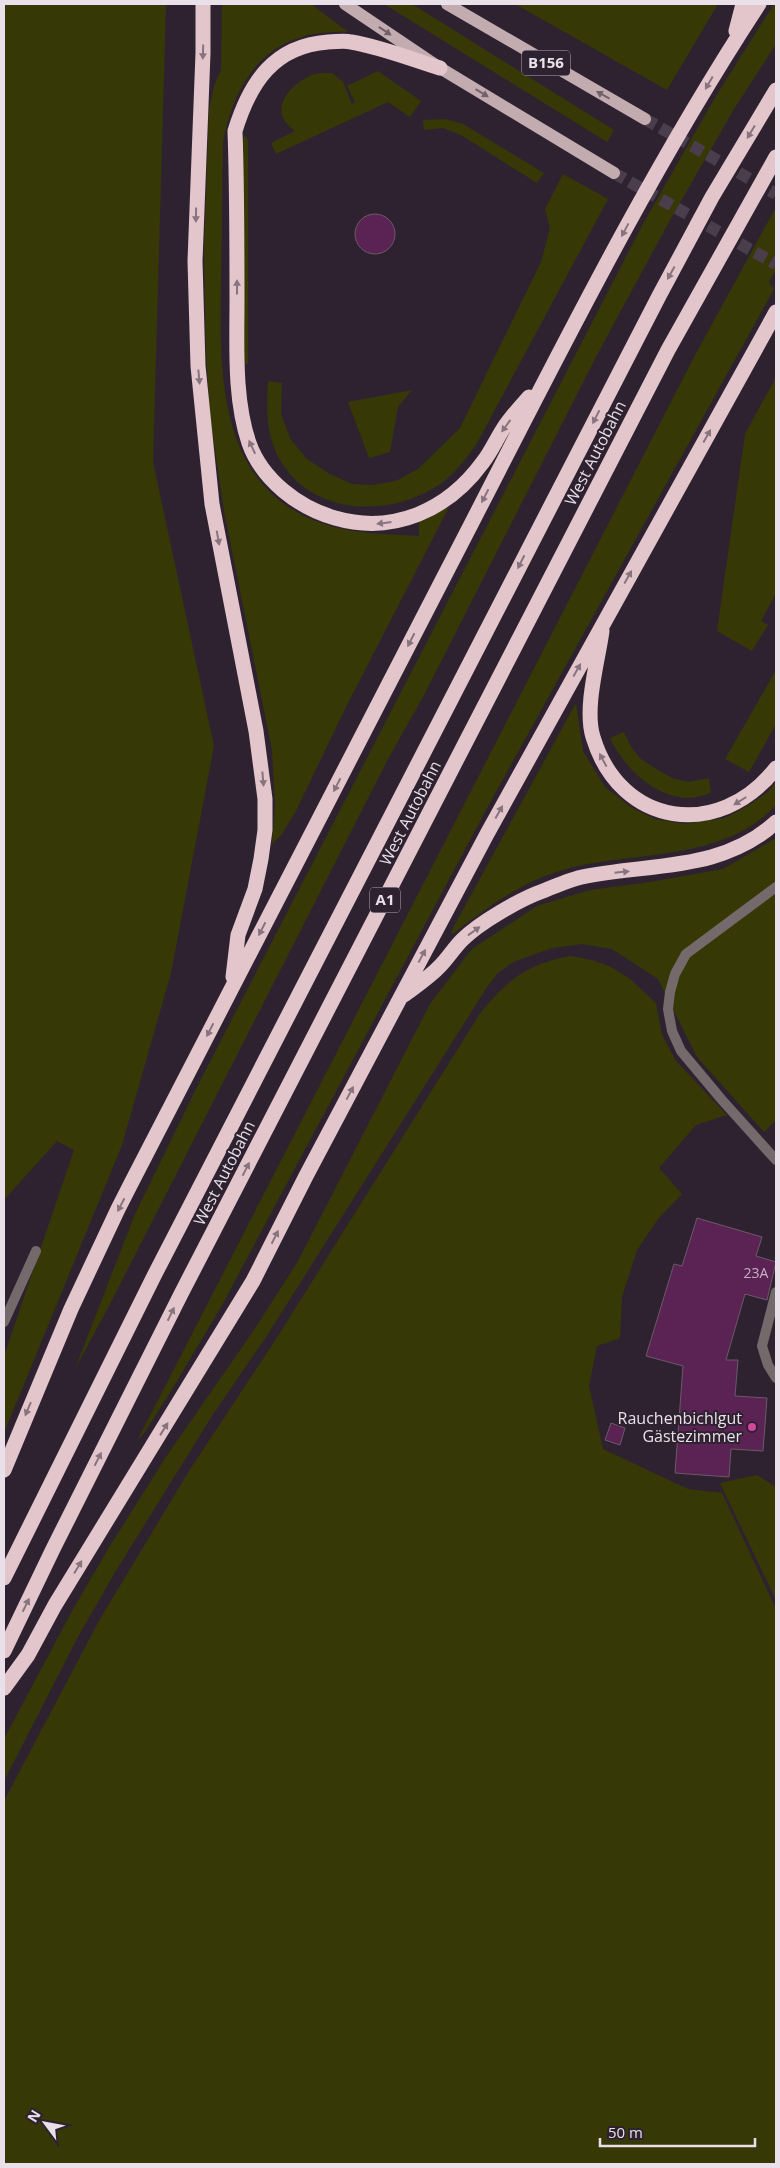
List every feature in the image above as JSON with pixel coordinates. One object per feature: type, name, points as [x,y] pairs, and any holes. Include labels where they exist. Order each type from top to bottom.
[{"type":"highway","points":[[203,4],[203,53],[195,261],[198,366],[212,504],[256,731],[265,799],[265,830],[261,859],[255,889],[238,935],[232,987]]},
{"type":"highway","points":[[734,41],[743,4]]},
{"type":"highway","points":[[4,1470],[71,1309],[98,1252],[547,374],[648,187],[734,41],[759,4]]},
{"type":"highway","points":[[440,68],[350,41],[313,43],[286,53],[268,67],[252,88],[242,107],[235,130],[238,353],[241,402],[250,444],[263,468],[279,487],[307,507],[332,517],[358,523],[374,524],[405,520],[420,515],[438,504],[468,480],[484,461],[504,428],[547,374]]},
{"type":"highway","name":"West Autobahn","points":[[4,1578],[138,1307],[654,304],[722,181],[776,90]]},
{"type":"highway","name":"West Autobahn","points":[[4,1651],[53,1548],[181,1294],[668,350],[776,157]]},
{"type":"highway","points":[[4,1688],[28,1655],[55,1605],[253,1280],[399,999],[604,620],[776,312]]},
{"type":"highway","points":[[604,620],[591,704],[592,735],[601,759],[626,792],[642,804],[655,809],[700,816],[725,809],[737,803],[751,794],[776,768]]},
{"type":"highway","points":[[399,999],[439,968],[462,940],[518,902],[581,878],[720,856],[757,837],[776,822]]},
{"type":"main road","points":[[344,4],[440,68],[614,173]]},
{"type":"main road","name":"B156","points":[[447,4],[646,119]]},
{"type":"street","points":[[776,887],[686,954],[675,974],[668,1009],[672,1031],[681,1051],[776,1160]]},
{"type":"street","points":[[4,1322],[36,1250]]},
{"type":"street","points":[[776,1292],[762,1346],[768,1365],[776,1378]]},
{"type":"shaded area","points":[[4,4],[166,4],[153,462],[214,746],[171,973],[122,1145],[4,1433],[4,1356],[74,1150],[57,1141],[4,1200]]},
{"type":"shaded area","points":[[222,4],[311,4],[348,32],[322,33],[299,38],[279,47],[262,60],[248,76],[237,95],[229,117],[223,142],[221,351],[224,387],[231,421],[243,453],[261,482],[286,505],[333,527],[370,533],[419,536],[419,522],[449,507],[345,709],[296,811],[282,834],[272,844],[275,807],[272,750],[224,511],[210,416],[206,354],[204,250],[209,109],[214,86],[221,70]]},
{"type":"shaded area","points":[[384,4],[412,4],[614,130],[607,142]]},
{"type":"shaded area","points":[[515,4],[718,4],[667,90]]},
{"type":"shaded area","points":[[774,4],[776,4],[776,44],[734,109],[670,220],[597,355],[424,695],[387,761],[108,1308],[75,1369],[135,1214],[199,1083],[644,222],[716,96]]},
{"type":"shaded area","points":[[378,71],[421,101],[410,117],[388,102],[276,154],[271,143],[295,131],[282,116],[281,108],[288,93],[295,86],[312,75],[332,73],[343,82],[352,104],[355,102],[347,86]]},
{"type":"shaded area","points":[[445,119],[463,124],[544,173],[537,183],[461,135],[443,128],[424,130],[423,120]]},
{"type":"shaded area","points":[[245,136],[248,140],[248,364],[244,364],[242,139]]},
{"type":"shaded area","points":[[563,174],[608,199],[476,445],[462,463],[452,474],[434,488],[412,499],[388,505],[364,507],[340,504],[318,496],[299,483],[283,465],[272,442],[267,404],[268,381],[282,383],[281,414],[291,440],[307,459],[328,473],[352,484],[372,485],[396,481],[418,469],[460,428],[541,262],[550,228],[545,209]]},
{"type":"shaded area","points":[[776,207],[776,270],[769,282],[774,289],[486,810],[221,1307],[174,1386],[145,1432],[137,1441],[693,359]]},
{"type":"shaded area","points":[[776,377],[776,593],[761,621],[768,625],[752,651],[717,631],[745,434]]},
{"type":"shaded area","points":[[412,390],[398,407],[390,452],[369,458],[348,402]]},
{"type":"shaded area","points":[[776,670],[776,724],[749,772],[725,759]]},
{"type":"shaded area","points":[[576,703],[583,751],[605,787],[632,808],[655,819],[685,824],[725,818],[769,791],[776,781],[776,805],[755,824],[730,837],[704,846],[676,852],[590,864],[548,875],[518,889],[453,934],[451,933],[454,926]]},
{"type":"shaded area","points":[[624,732],[631,747],[641,759],[672,778],[688,782],[709,778],[711,793],[688,798],[663,792],[652,786],[641,778],[623,759],[610,738]]},
{"type":"shaded area","points":[[776,838],[776,1120],[764,1132],[697,1057],[658,979],[612,949],[582,944],[552,948],[513,962],[498,973],[487,987],[268,1334],[212,1416],[117,1569],[79,1635],[4,1781],[4,1739],[71,1613],[108,1549],[166,1457],[258,1324],[298,1261],[430,1004],[472,949],[537,906],[590,890],[723,869]]},
{"type":"shaded area","points":[[570,956],[592,960],[611,967],[630,979],[656,1003],[662,1035],[676,1061],[727,1115],[696,1125],[659,1168],[682,1194],[658,1219],[637,1250],[622,1297],[620,1338],[597,1346],[589,1386],[603,1449],[688,1489],[722,1493],[776,1609],[776,2164],[4,2164],[4,1801],[100,1619],[189,1471],[278,1336],[481,1012],[501,990],[520,975],[542,964]]},
{"type":"shaded area","points":[[757,1475],[776,1487],[776,1600],[720,1483]]},
{"type":"building","points":[[375,214],[389,220],[395,234],[389,248],[375,254],[361,248],[355,234],[361,220]]},
{"type":"building","points":[[697,1218],[762,1237],[756,1256],[776,1262],[767,1300],[745,1294],[726,1360],[738,1360],[735,1396],[767,1398],[763,1451],[731,1449],[729,1477],[675,1473],[683,1366],[646,1356],[674,1264],[682,1266]]},
{"type":"building","points":[[611,1423],[625,1428],[620,1445],[605,1440]]},
{"type":"tunnel","points":[[645,119],[776,194]]},
{"type":"tunnel","points":[[614,173],[776,264]]},
{"type":"place","name":"Rauchenbichlgut Gästezimmer","points":[[752,1427]]}]
